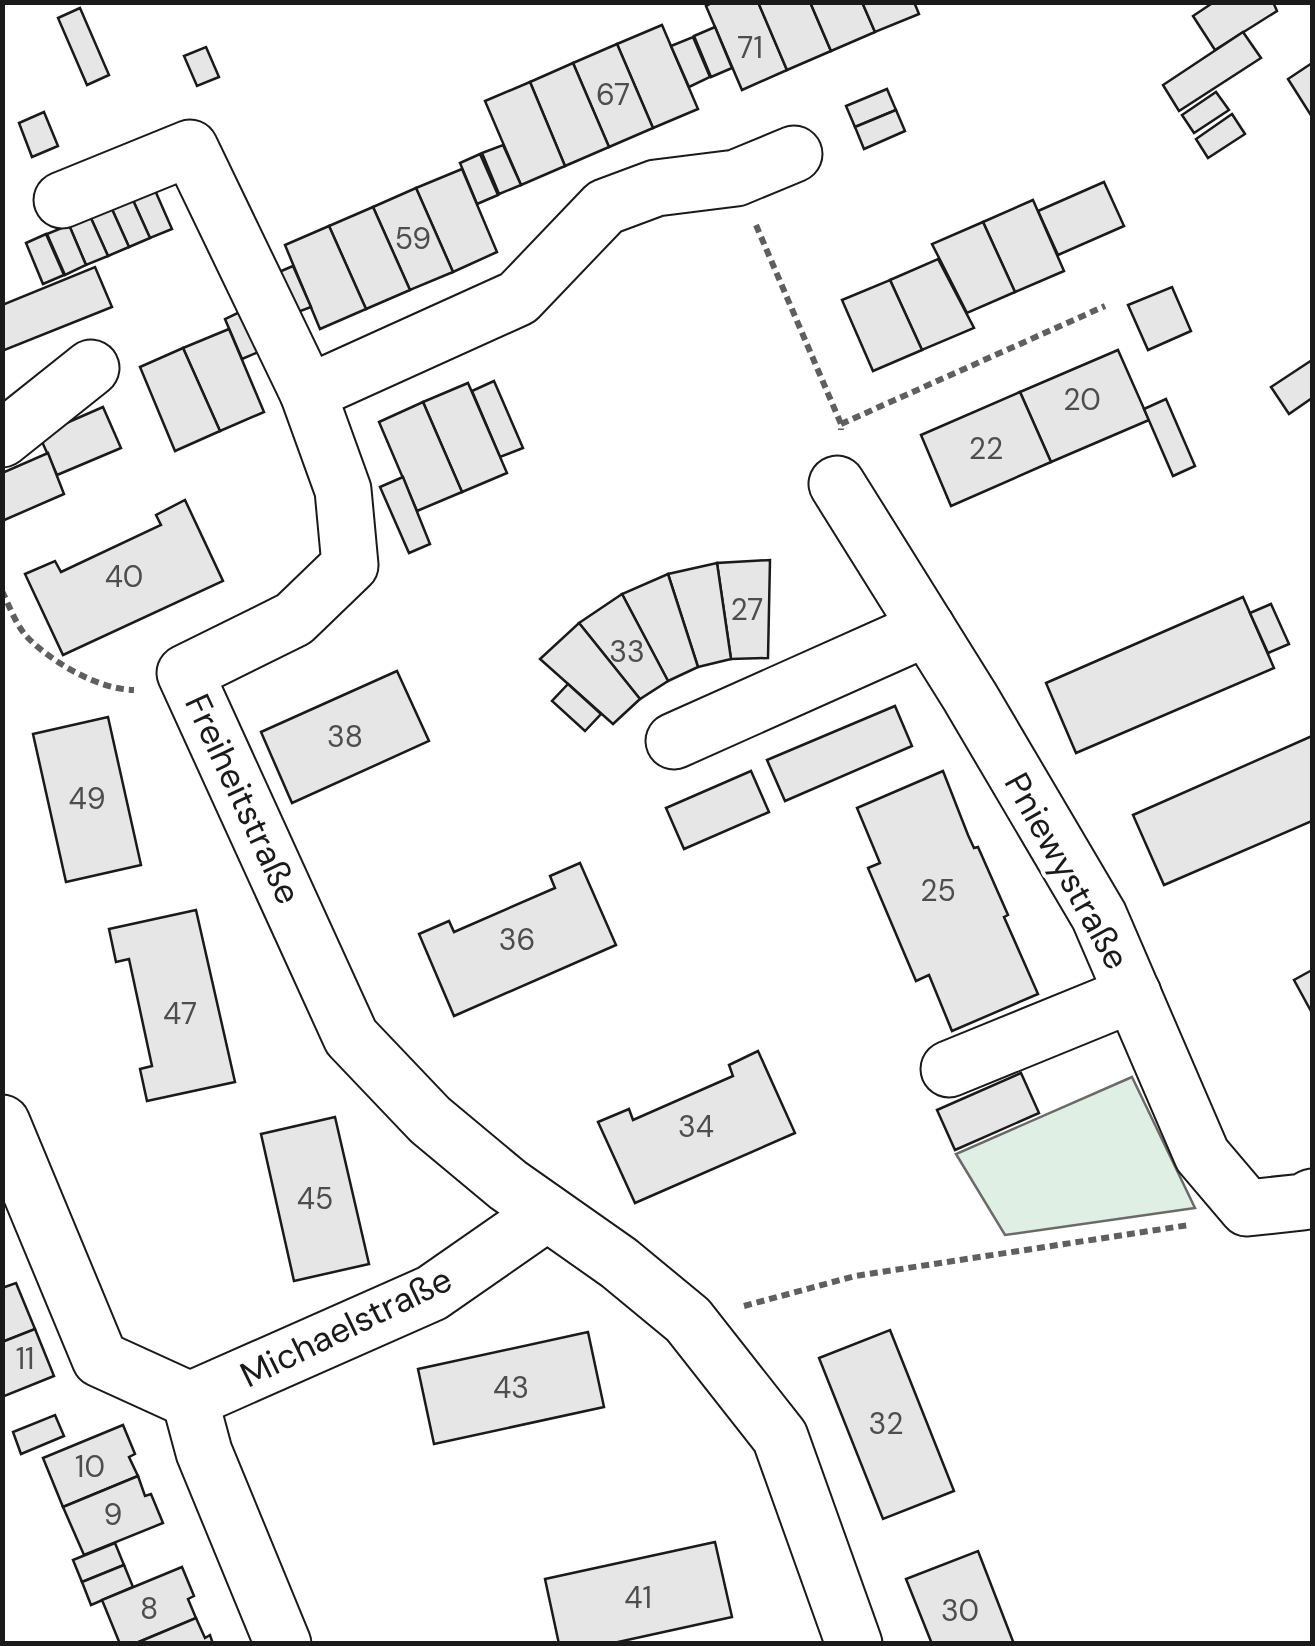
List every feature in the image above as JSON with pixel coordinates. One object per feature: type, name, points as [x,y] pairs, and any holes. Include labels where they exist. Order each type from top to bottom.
[{"type":"street","points":[[62,200],[190,148],[308,393],[518,298],[605,208],[656,188],[736,178],[794,154]]},
{"type":"street","points":[[2,439],[91,368]]},
{"type":"street","name":"Freiheitstraße","points":[[308,393],[344,490],[350,565],[294,619],[185,673],[351,1037],[430,1120],[688,1320],[780,1437],[854,1644]]},
{"type":"street","name":"Pniewystraße","points":[[837,484],[1099,916],[1202,1155],[1247,1208]]},
{"type":"street","points":[[674,741],[927,628]]},
{"type":"street","points":[[949,1068],[1132,994]]},
{"type":"street","points":[[2,1123],[100,1359],[190,1400],[204,1452],[283,1644]]},
{"type":"street","points":[[1247,1208],[1303,1202],[1312,1197]]},
{"type":"street","name":"Michaelstraße","points":[[190,1400],[432,1293],[547,1213]]},
{"type":"path","points":[[736,178],[841,424],[837,484]]},
{"type":"path","points":[[841,424],[1105,306]]},
{"type":"path","points":[[2,591],[27,637],[92,679],[120,690],[146,690],[185,673]]},
{"type":"path","points":[[688,1320],[854,1276],[1222,1220],[1247,1208]]},
{"type":"green space","points":[[1132,1077],[1195,1208],[1005,1235],[956,1154]]},
{"type":"building","points":[[714,2],[758,2],[787,70],[742,90],[706,6]]},
{"type":"building","points":[[758,2],[810,2],[831,51],[787,70]]},
{"type":"building","points":[[810,2],[862,2],[875,32],[831,51]]},
{"type":"building","points":[[862,2],[914,2],[919,14],[875,32]]},
{"type":"building","points":[[1214,2],[1273,2],[1277,11],[1215,50],[1193,16]]},
{"type":"building","points":[[80,8],[109,75],[87,85],[58,18]]},
{"type":"building","points":[[662,25],[698,109],[653,128],[617,44]]},
{"type":"building","points":[[715,27],[732,68],[711,77],[694,36]]},
{"type":"building","points":[[1243,32],[1261,58],[1179,111],[1163,85]]},
{"type":"building","points":[[693,37],[710,77],[689,87],[671,46]]},
{"type":"building","points":[[617,44],[653,128],[609,147],[573,63]]},
{"type":"building","points":[[206,47],[219,77],[197,86],[184,56]]},
{"type":"building","points":[[573,63],[609,147],[565,166],[530,82]]},
{"type":"building","points":[[1312,63],[1312,117],[1288,79]]},
{"type":"building","points":[[530,82],[565,166],[521,185],[485,101]]},
{"type":"building","points":[[887,89],[896,110],[855,127],[846,106]]},
{"type":"building","points":[[1216,92],[1229,110],[1194,133],[1182,115]]},
{"type":"building","points":[[896,110],[905,131],[864,149],[855,127]]},
{"type":"building","points":[[44,112],[58,146],[32,157],[19,123]]},
{"type":"building","points":[[1232,114],[1245,134],[1208,158],[1196,139]]},
{"type":"building","points":[[503,145],[521,185],[499,194],[482,153]]},
{"type":"building","points":[[480,154],[498,195],[477,204],[460,163]]},
{"type":"building","points":[[462,169],[497,252],[453,272],[416,188]]},
{"type":"building","points":[[1104,182],[1124,226],[1058,255],[1038,211]]},
{"type":"building","points":[[154,188],[172,229],[150,238],[132,198]]},
{"type":"building","points":[[416,188],[453,272],[410,290],[373,207]]},
{"type":"building","points":[[132,198],[150,238],[129,247],[111,207]]},
{"type":"building","points":[[1033,200],[1064,271],[1015,292],[983,222]]},
{"type":"building","points":[[111,207],[129,247],[108,256],[90,216]]},
{"type":"building","points":[[373,207],[410,290],[366,309],[329,226]]},
{"type":"building","points":[[90,216],[108,256],[86,265],[69,225]]},
{"type":"building","points":[[983,222],[1015,292],[967,313],[932,244]]},
{"type":"building","points":[[69,225],[86,265],[65,275],[47,234]]},
{"type":"building","points":[[329,226],[366,309],[320,329],[285,245]]},
{"type":"building","points":[[46,234],[64,275],[43,284],[26,243]]},
{"type":"building","points":[[938,259],[974,328],[922,350],[890,280]]},
{"type":"building","points":[[293,266],[311,307],[290,315],[272,275]]},
{"type":"building","points":[[95,267],[112,307],[2,351],[2,305]]},
{"type":"building","points":[[890,280],[922,350],[873,371],[842,300]]},
{"type":"building","points":[[1172,287],[1191,331],[1148,350],[1128,305]]},
{"type":"building","points":[[246,309],[263,350],[242,359],[225,319]]},
{"type":"building","points":[[229,329],[264,412],[220,431],[183,348]]},
{"type":"building","points":[[183,348],[220,431],[175,451],[140,367]]},
{"type":"building","points":[[1118,350],[1149,420],[1051,462],[1020,392]]},
{"type":"building","points":[[1312,360],[1312,398],[1289,414],[1271,387]]},
{"type":"building","points":[[494,381],[523,448],[500,457],[472,391]]},
{"type":"building","points":[[468,383],[507,473],[462,492],[423,402]]},
{"type":"building","points":[[1020,392],[1051,462],[951,506],[921,435]]},
{"type":"building","points":[[1166,399],[1195,466],[1173,476],[1144,409]]},
{"type":"building","points":[[423,402],[462,492],[417,511],[379,422]]},
{"type":"building","points":[[103,407],[121,448],[57,475],[39,435]]},
{"type":"building","points":[[48,453],[64,494],[2,521],[2,473]]},
{"type":"building","points":[[403,477],[430,544],[409,553],[380,487]]},
{"type":"building","points":[[185,500],[223,581],[63,655],[25,574],[55,561],[61,572],[161,525],[156,515]]},
{"type":"building","points":[[770,560],[768,658],[731,659],[717,563]]},
{"type":"building","points":[[717,563],[731,659],[698,667],[668,574]]},
{"type":"building","points":[[668,574],[698,667],[668,681],[622,594]]},
{"type":"building","points":[[622,594],[668,681],[640,699],[579,623]]},
{"type":"building","points":[[1243,597],[1274,668],[1076,753],[1046,683]]},
{"type":"building","points":[[1271,604],[1289,644],[1268,653],[1250,613]]},
{"type":"building","points":[[579,623],[640,699],[613,724],[540,659]]},
{"type":"building","points":[[397,671],[429,741],[292,803],[261,732]]},
{"type":"building","points":[[568,684],[601,714],[585,731],[552,701]]},
{"type":"building","points":[[895,706],[912,746],[785,801],[767,760]]},
{"type":"building","points":[[108,717],[141,865],[66,882],[33,734]]},
{"type":"building","points":[[1312,736],[1312,821],[1164,885],[1133,815]]},
{"type":"building","points":[[751,771],[769,812],[684,849],[666,808]]},
{"type":"building","points":[[943,771],[968,835],[974,848],[978,847],[1008,915],[1004,917],[1038,994],[952,1031],[929,975],[916,981],[868,868],[880,863],[857,808]]},
{"type":"building","points":[[580,863],[616,945],[454,1016],[419,934],[449,921],[454,932],[555,888],[550,876]]},
{"type":"building","points":[[196,910],[235,1082],[147,1101],[140,1069],[152,1066],[129,959],[116,962],[109,929]]},
{"type":"building","points":[[1312,970],[1312,1013],[1294,980]]},
{"type":"building","points":[[758,1051],[795,1133],[635,1203],[598,1122],[629,1109],[633,1120],[733,1076],[729,1065]]},
{"type":"building","points":[[1021,1073],[1039,1113],[955,1150],[937,1110]]},
{"type":"building","points":[[335,1117],[369,1264],[294,1281],[261,1134]]},
{"type":"building","points":[[16,1283],[35,1329],[2,1342],[2,1288]]},
{"type":"building","points":[[35,1329],[54,1376],[2,1397],[2,1342]]},
{"type":"building","points":[[890,1330],[954,1491],[883,1519],[819,1358]]},
{"type":"building","points":[[588,1332],[604,1407],[434,1444],[418,1369]]},
{"type":"building","points":[[55,1415],[64,1436],[21,1454],[13,1432]]},
{"type":"building","points":[[123,1425],[135,1454],[129,1457],[138,1476],[63,1507],[43,1458]]},
{"type":"building","points":[[138,1476],[145,1496],[151,1494],[163,1523],[84,1555],[63,1507]]},
{"type":"building","points":[[715,1542],[732,1617],[609,1644],[559,1644],[545,1579]]},
{"type":"building","points":[[115,1543],[124,1565],[82,1582],[73,1560]]},
{"type":"building","points":[[978,1551],[1014,1644],[932,1644],[906,1579]]},
{"type":"building","points":[[124,1565],[133,1587],[91,1605],[82,1582]]},
{"type":"building","points":[[182,1567],[194,1596],[188,1599],[196,1618],[134,1644],[120,1644],[102,1600]]},
{"type":"building","points":[[196,1618],[205,1638],[210,1635],[213,1644],[134,1644]]}]
